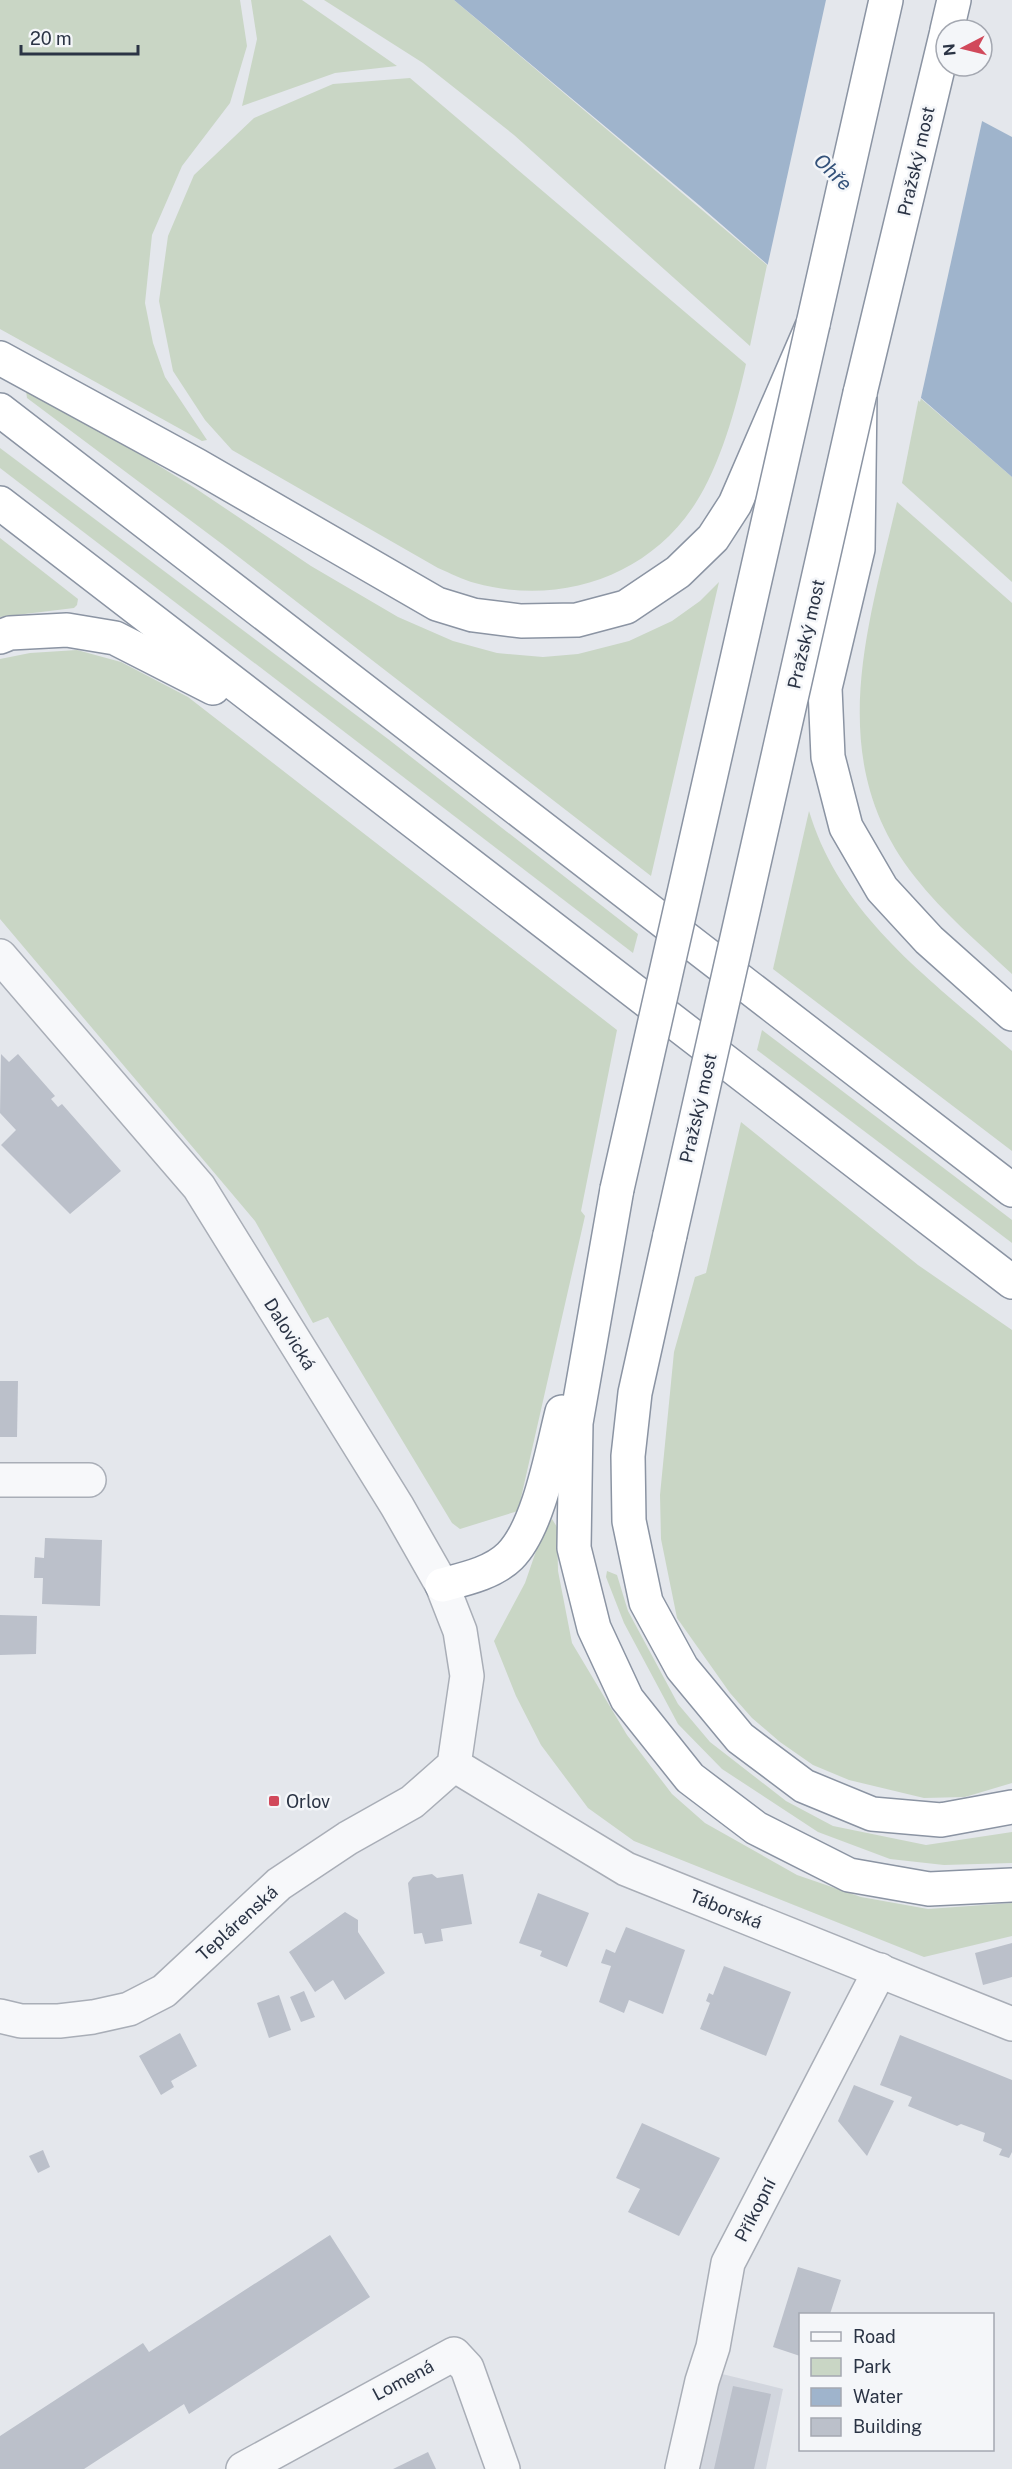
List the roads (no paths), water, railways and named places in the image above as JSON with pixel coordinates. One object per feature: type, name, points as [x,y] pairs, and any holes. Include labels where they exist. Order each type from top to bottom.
[{"type":"highway","points":[[442,1584],[476,1576],[510,1556],[531,1522],[548,1468],[617,1189],[886,0]]},
{"type":"highway","points":[[950,18],[954,0]]},
{"type":"highway","name":"Pražský most","points":[[936,78],[860,393],[635,1393],[628,1456],[629,1521],[646,1602],[682,1668],[740,1738],[804,1786],[872,1814],[941,1820],[1012,1807]]},
{"type":"highway","points":[[0,358],[198,466],[437,604],[472,615],[492,618],[521,621],[577,620],[626,607],[678,572],[713,537],[735,504],[813,324]]},
{"type":"highway","points":[[860,393],[858,549],[825,687],[828,757],[834,788],[846,827],[882,889],[929,940],[1012,1014]]},
{"type":"highway","points":[[0,410],[1012,1190]]},
{"type":"highway","points":[[0,503],[1012,1282]]},
{"type":"highway","points":[[0,637],[10,633],[67,630],[115,638],[173,666],[306,739]]},
{"type":"highway","points":[[617,1189],[576,1423],[574,1548],[594,1628],[627,1699],[690,1778],[756,1828],[849,1875],[929,1889],[1012,1885]]},
{"type":"highway","points":[[951,1236],[1012,1294]]},
{"type":"street","name":"Dalovická","points":[[0,956],[199,1187],[391,1496],[442,1584],[460,1631],[468,1676],[454,1765]]},
{"type":"street","points":[[0,1480],[89,1480]]},
{"type":"street","name":"Táborská","points":[[454,1765],[626,1869],[1012,2024]]},
{"type":"street","name":"Teplárenská","points":[[0,2016],[21,2021],[93,2018],[129,2009],[164,1991],[279,1884],[348,1838],[412,1802],[454,1765]]},
{"type":"street","name":"Příkopní","points":[[682,2469],[702,2382],[713,2347],[728,2263],[880,1970]]},
{"type":"street","name":"Lomená","points":[[243,2469],[454,2354],[467,2368],[503,2469]]},
{"type":"water","name":"Ohře","points":[[454,0],[841,0],[982,121],[1012,137],[1012,477],[699,205]]},
{"type":"place","name":"Orlov","points":[[274,1801]]}]
